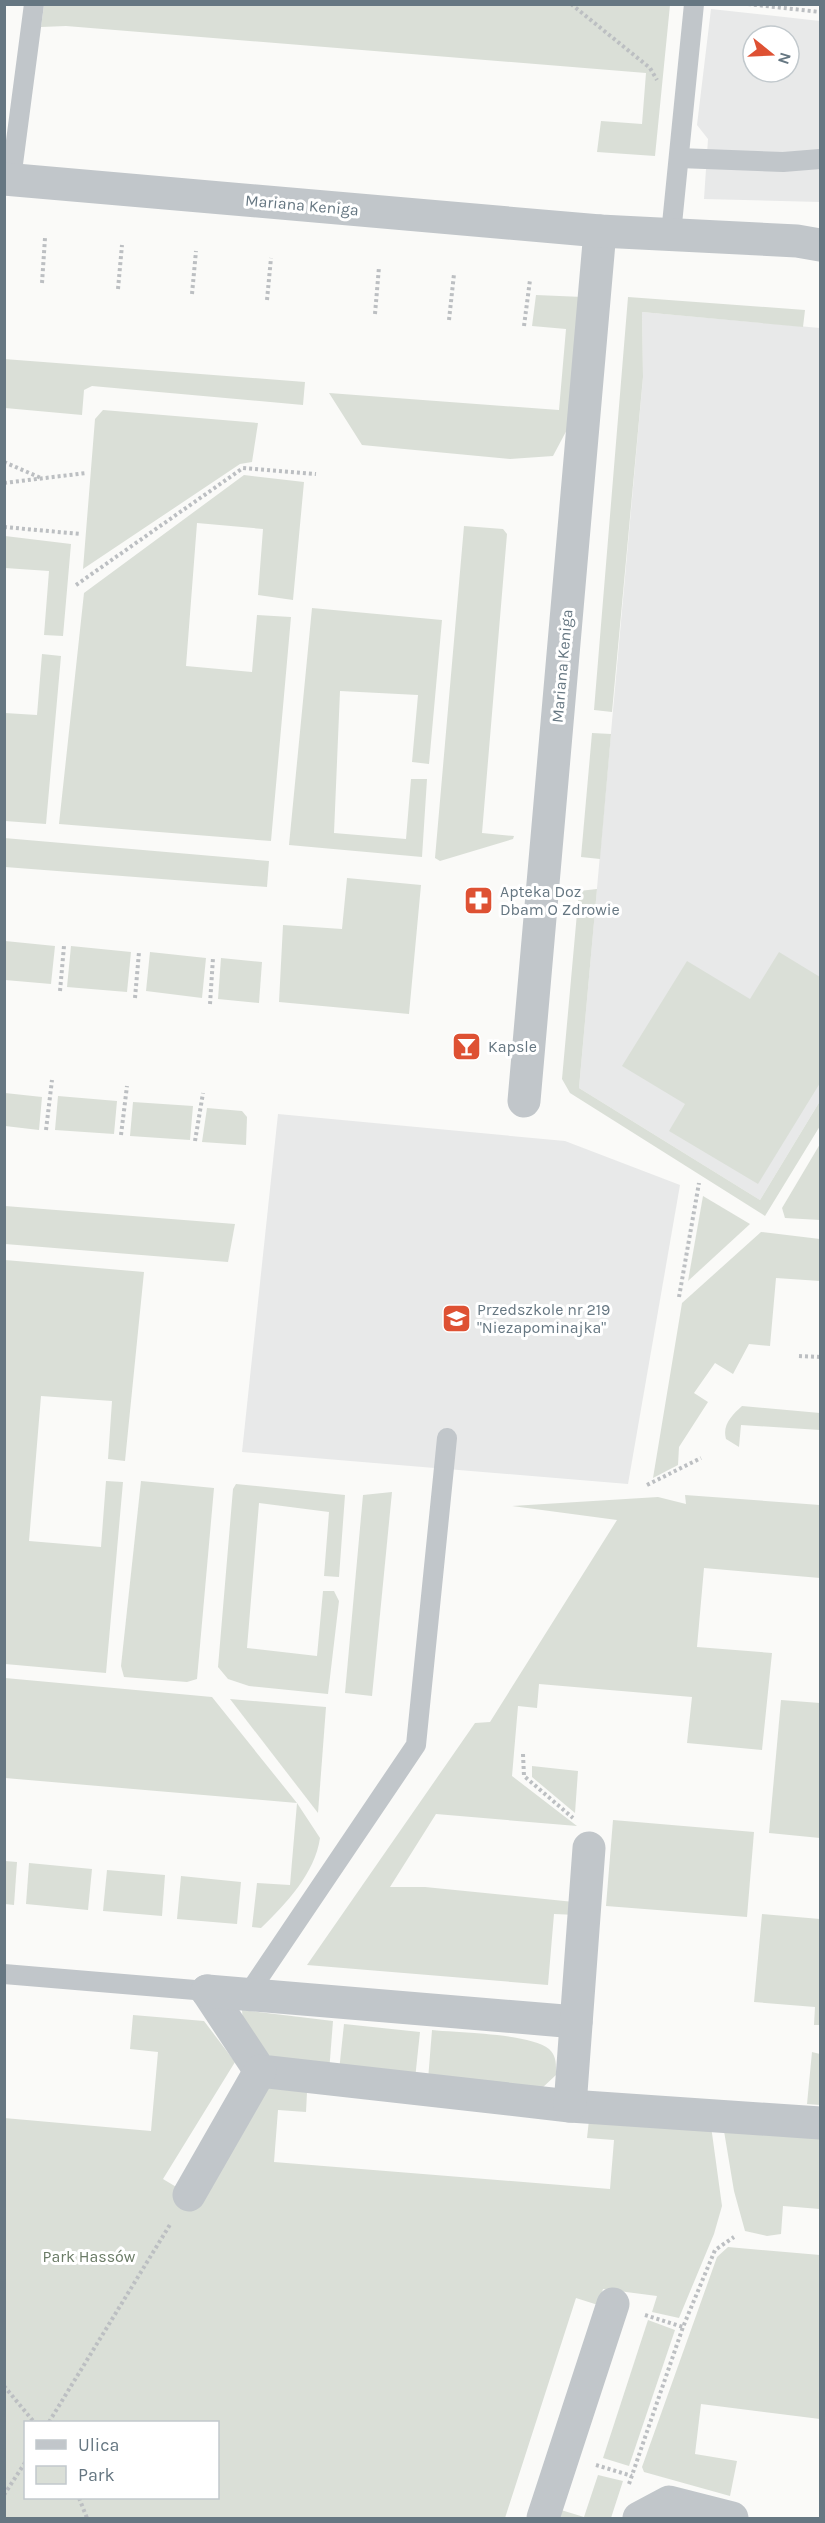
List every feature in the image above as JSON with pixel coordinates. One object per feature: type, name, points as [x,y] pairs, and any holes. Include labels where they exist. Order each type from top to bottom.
[{"type":"street","name":"Mariana Keniga","points":[[8,179],[600,231],[813,239]]},
{"type":"street","name":"Mariana Keniga","points":[[524,1101],[600,231]]},
{"type":"street","points":[[570,2106],[589,1848]]},
{"type":"street","points":[[207,1991],[576,2022]]},
{"type":"street","points":[[207,1991],[261,2072]]},
{"type":"street","points":[[261,2072],[570,2106],[820,2123]]},
{"type":"street","points":[[189,2195],[261,2072]]},
{"type":"street","points":[[543,2518],[613,2304]]},
{"type":"street","points":[[639,2518],[669,2502],[732,2518]]},
{"type":"lane","points":[[8,179],[34,4]]},
{"type":"lane","points":[[670,234],[694,4]]},
{"type":"lane","points":[[679,158],[783,162],[820,159]]},
{"type":"lane","points":[[248,1994],[416,1744],[447,1438]]},
{"type":"lane","points":[[4,1974],[207,1991]]},
{"type":"path","points":[[571,4],[650,68],[662,89]]},
{"type":"path","points":[[748,4],[820,12]]},
{"type":"path","points":[[42,283],[45,238]]},
{"type":"path","points":[[118,288],[122,245]]},
{"type":"path","points":[[192,294],[196,251]]},
{"type":"path","points":[[267,300],[271,258]]},
{"type":"path","points":[[375,314],[379,267]]},
{"type":"path","points":[[449,320],[454,274]]},
{"type":"path","points":[[524,326],[530,280]]},
{"type":"path","points":[[4,462],[42,478]]},
{"type":"path","points":[[76,585],[243,468],[316,474]]},
{"type":"path","points":[[4,483],[86,472]]},
{"type":"path","points":[[4,527],[81,534]]},
{"type":"path","points":[[60,991],[64,946]]},
{"type":"path","points":[[135,998],[139,952]]},
{"type":"path","points":[[210,1005],[213,958]]},
{"type":"path","points":[[46,1130],[52,1080]]},
{"type":"path","points":[[121,1135],[127,1086]]},
{"type":"path","points":[[195,1141],[203,1093]]},
{"type":"path","points":[[679,1297],[699,1183]]},
{"type":"path","points":[[799,1356],[820,1357]]},
{"type":"path","points":[[647,1485],[701,1458]]},
{"type":"path","points":[[523,1754],[524,1776],[590,1832],[589,1848]]},
{"type":"path","points":[[50,2421],[189,2195]]},
{"type":"path","points":[[629,2486],[683,2328],[715,2250],[734,2237]]},
{"type":"path","points":[[4,2386],[33,2421]]},
{"type":"path","points":[[4,2495],[24,2464]]},
{"type":"path","points":[[79,2499],[87,2518]]},
{"type":"shaded area","points":[[711,9],[820,21],[820,202],[704,199],[708,139],[697,125]]},
{"type":"shaded area","points":[[642,312],[820,328],[820,1101],[760,1200],[579,1088],[643,377]]},
{"type":"shaded area","name":"Przedszkole nr 219 \"Niezapominajka\"","points":[[278,1114],[565,1141],[680,1185],[628,1484],[242,1452]]},
{"type":"green space","points":[[44,5],[670,5],[655,156],[597,152],[601,121],[642,124],[646,73],[66,26],[41,27]]},
{"type":"green space","points":[[536,295],[583,297],[570,424],[553,456],[510,459],[362,445],[329,393],[559,410],[566,329],[532,326]]},
{"type":"green space","points":[[628,297],[805,310],[803,327],[642,312],[643,377],[612,712],[594,710]]},
{"type":"green space","points":[[4,359],[305,382],[303,405],[92,386],[84,390],[82,415],[5,408]]},
{"type":"green space","points":[[103,410],[258,423],[252,462],[240,464],[83,569],[95,419]]},
{"type":"green space","points":[[244,475],[304,482],[293,600],[258,595],[263,529],[197,523],[186,666],[252,672],[257,615],[291,617],[271,841],[59,824],[84,593]]},
{"type":"green space","points":[[464,526],[503,529],[507,534],[482,833],[514,836],[513,839],[440,861],[435,858]]},
{"type":"green space","points":[[5,536],[71,544],[63,636],[44,635],[49,571],[5,568]]},
{"type":"green space","points":[[312,608],[442,620],[429,764],[412,762],[418,695],[340,691],[334,833],[406,839],[411,779],[427,779],[422,857],[289,845]]},
{"type":"green space","points":[[42,654],[61,656],[46,824],[5,821],[5,713],[37,715]]},
{"type":"green space","points":[[592,733],[611,734],[600,859],[581,857]]},
{"type":"green space","points":[[4,838],[269,861],[267,887],[5,867]]},
{"type":"green space","points":[[347,878],[421,885],[409,1014],[279,1002],[283,925],[342,929]]},
{"type":"green space","points":[[597,889],[579,1088],[760,1200],[820,1101],[820,1126],[765,1216],[570,1093],[562,1079],[579,891]]},
{"type":"green space","points":[[5,941],[55,946],[51,984],[5,980]]},
{"type":"green space","points":[[71,946],[131,952],[127,992],[67,987]]},
{"type":"green space","points":[[150,952],[206,958],[202,998],[146,991]]},
{"type":"green space","points":[[779,952],[820,977],[820,1083],[758,1184],[669,1131],[685,1104],[622,1066],[687,961],[750,999]]},
{"type":"green space","points":[[221,958],[262,962],[259,1003],[218,999]]},
{"type":"green space","points":[[5,1093],[42,1097],[39,1130],[5,1126]]},
{"type":"green space","points":[[58,1096],[117,1101],[114,1134],[55,1130]]},
{"type":"green space","points":[[133,1102],[193,1106],[190,1140],[130,1136]]},
{"type":"green space","points":[[207,1108],[242,1111],[247,1117],[246,1145],[202,1142]]},
{"type":"green space","points":[[820,1144],[820,1220],[785,1218],[782,1208]]},
{"type":"green space","points":[[703,1196],[750,1224],[688,1281]]},
{"type":"green space","points":[[4,1206],[235,1224],[228,1262],[5,1244]]},
{"type":"green space","points":[[761,1232],[820,1239],[820,1281],[776,1278],[770,1346],[749,1344],[733,1374],[715,1363],[694,1393],[708,1402],[679,1447],[678,1465],[653,1478],[682,1303]]},
{"type":"green space","points":[[5,1260],[144,1272],[125,1461],[108,1459],[112,1401],[41,1396],[29,1541],[101,1547],[106,1481],[123,1482],[106,1673],[5,1664]]},
{"type":"green space","points":[[742,1406],[820,1413],[820,1430],[741,1425],[739,1447],[726,1439],[725,1429],[731,1417]]},
{"type":"green space","points":[[141,1481],[214,1488],[197,1679],[187,1682],[124,1677],[121,1666]]},
{"type":"green space","points":[[236,1484],[345,1495],[339,1577],[324,1576],[329,1512],[259,1503],[247,1648],[317,1656],[323,1591],[334,1591],[339,1601],[328,1694],[249,1686],[228,1679],[218,1667],[233,1489]]},
{"type":"green space","points":[[392,1492],[372,1696],[345,1693],[363,1495]]},
{"type":"green space","points":[[685,1495],[820,1505],[820,1578],[704,1568],[697,1647],[772,1653],[762,1750],[687,1743],[692,1697],[539,1684],[537,1708],[518,1706],[512,1776],[577,1826],[436,1814],[390,1887],[425,1887],[574,1902],[577,1915],[554,1914],[548,1985],[307,1965],[475,1723],[490,1722],[617,1520],[512,1506],[658,1497],[686,1504]]},
{"type":"green space","points":[[5,1678],[212,1697],[297,1803],[5,1778]]},
{"type":"green space","points":[[230,1699],[326,1707],[318,1813]]},
{"type":"green space","points":[[781,1700],[820,1703],[820,1838],[769,1833]]},
{"type":"green space","points":[[532,1766],[578,1771],[575,1813],[532,1777]]},
{"type":"green space","points":[[297,1803],[320,1838],[317,1851],[306,1876],[280,1909],[261,1928],[252,1927],[257,1883],[290,1885]]},
{"type":"green space","points":[[613,1820],[754,1832],[747,1917],[606,1906]]},
{"type":"green space","points":[[5,1861],[17,1862],[14,1905],[5,1904]]},
{"type":"green space","points":[[29,1863],[92,1869],[88,1910],[26,1904]]},
{"type":"green space","points":[[107,1870],[165,1875],[162,1916],[103,1911]]},
{"type":"green space","points":[[181,1876],[241,1882],[237,1924],[177,1919]]},
{"type":"green space","points":[[762,1914],[820,1919],[820,2025],[814,2025],[815,2007],[754,2002]]},
{"type":"green space","points":[[242,2010],[333,2021],[329,2072],[271,2062],[243,2027]]},
{"type":"green space","name":"Park Hassów","points":[[133,2015],[204,2021],[235,2062],[163,2179],[193,2197],[266,2084],[307,2092],[306,2112],[278,2110],[274,2162],[610,2189],[614,2140],[587,2138],[589,2120],[711,2126],[722,2206],[714,2234],[679,2318],[652,2312],[657,2296],[603,2289],[598,2305],[576,2298],[505,2518],[5,2518],[4,2118],[151,2131],[158,2052],[130,2049]]},
{"type":"green space","points":[[344,2024],[420,2032],[415,2079],[339,2071]]},
{"type":"green space","points":[[432,2030],[510,2037],[540,2044],[549,2049],[553,2055],[556,2061],[556,2075],[541,2089],[428,2080]]},
{"type":"green space","points":[[812,2052],[820,2054],[820,2105],[807,2104]]},
{"type":"green space","points":[[723,2125],[820,2132],[820,2209],[783,2206],[781,2234],[767,2236],[745,2231],[734,2191]]},
{"type":"green space","points":[[728,2247],[820,2255],[820,2419],[701,2404],[695,2454],[737,2461],[730,2496],[644,2472],[642,2467],[717,2257]]},
{"type":"green space","points":[[648,2320],[675,2330],[629,2466],[603,2458]]},
{"type":"green space","points":[[598,2475],[623,2481],[611,2518],[558,2518],[561,2510],[584,2517]]},
{"type":"place","name":"Apteka Doz Dbam O Zdrowie","points":[[479,900]]},
{"type":"place","name":"Kapsle","points":[[467,1046]]},
{"type":"place","name":"Przedszkole nr 219 \"Niezapominajka\"","points":[[456,1318]]}]
